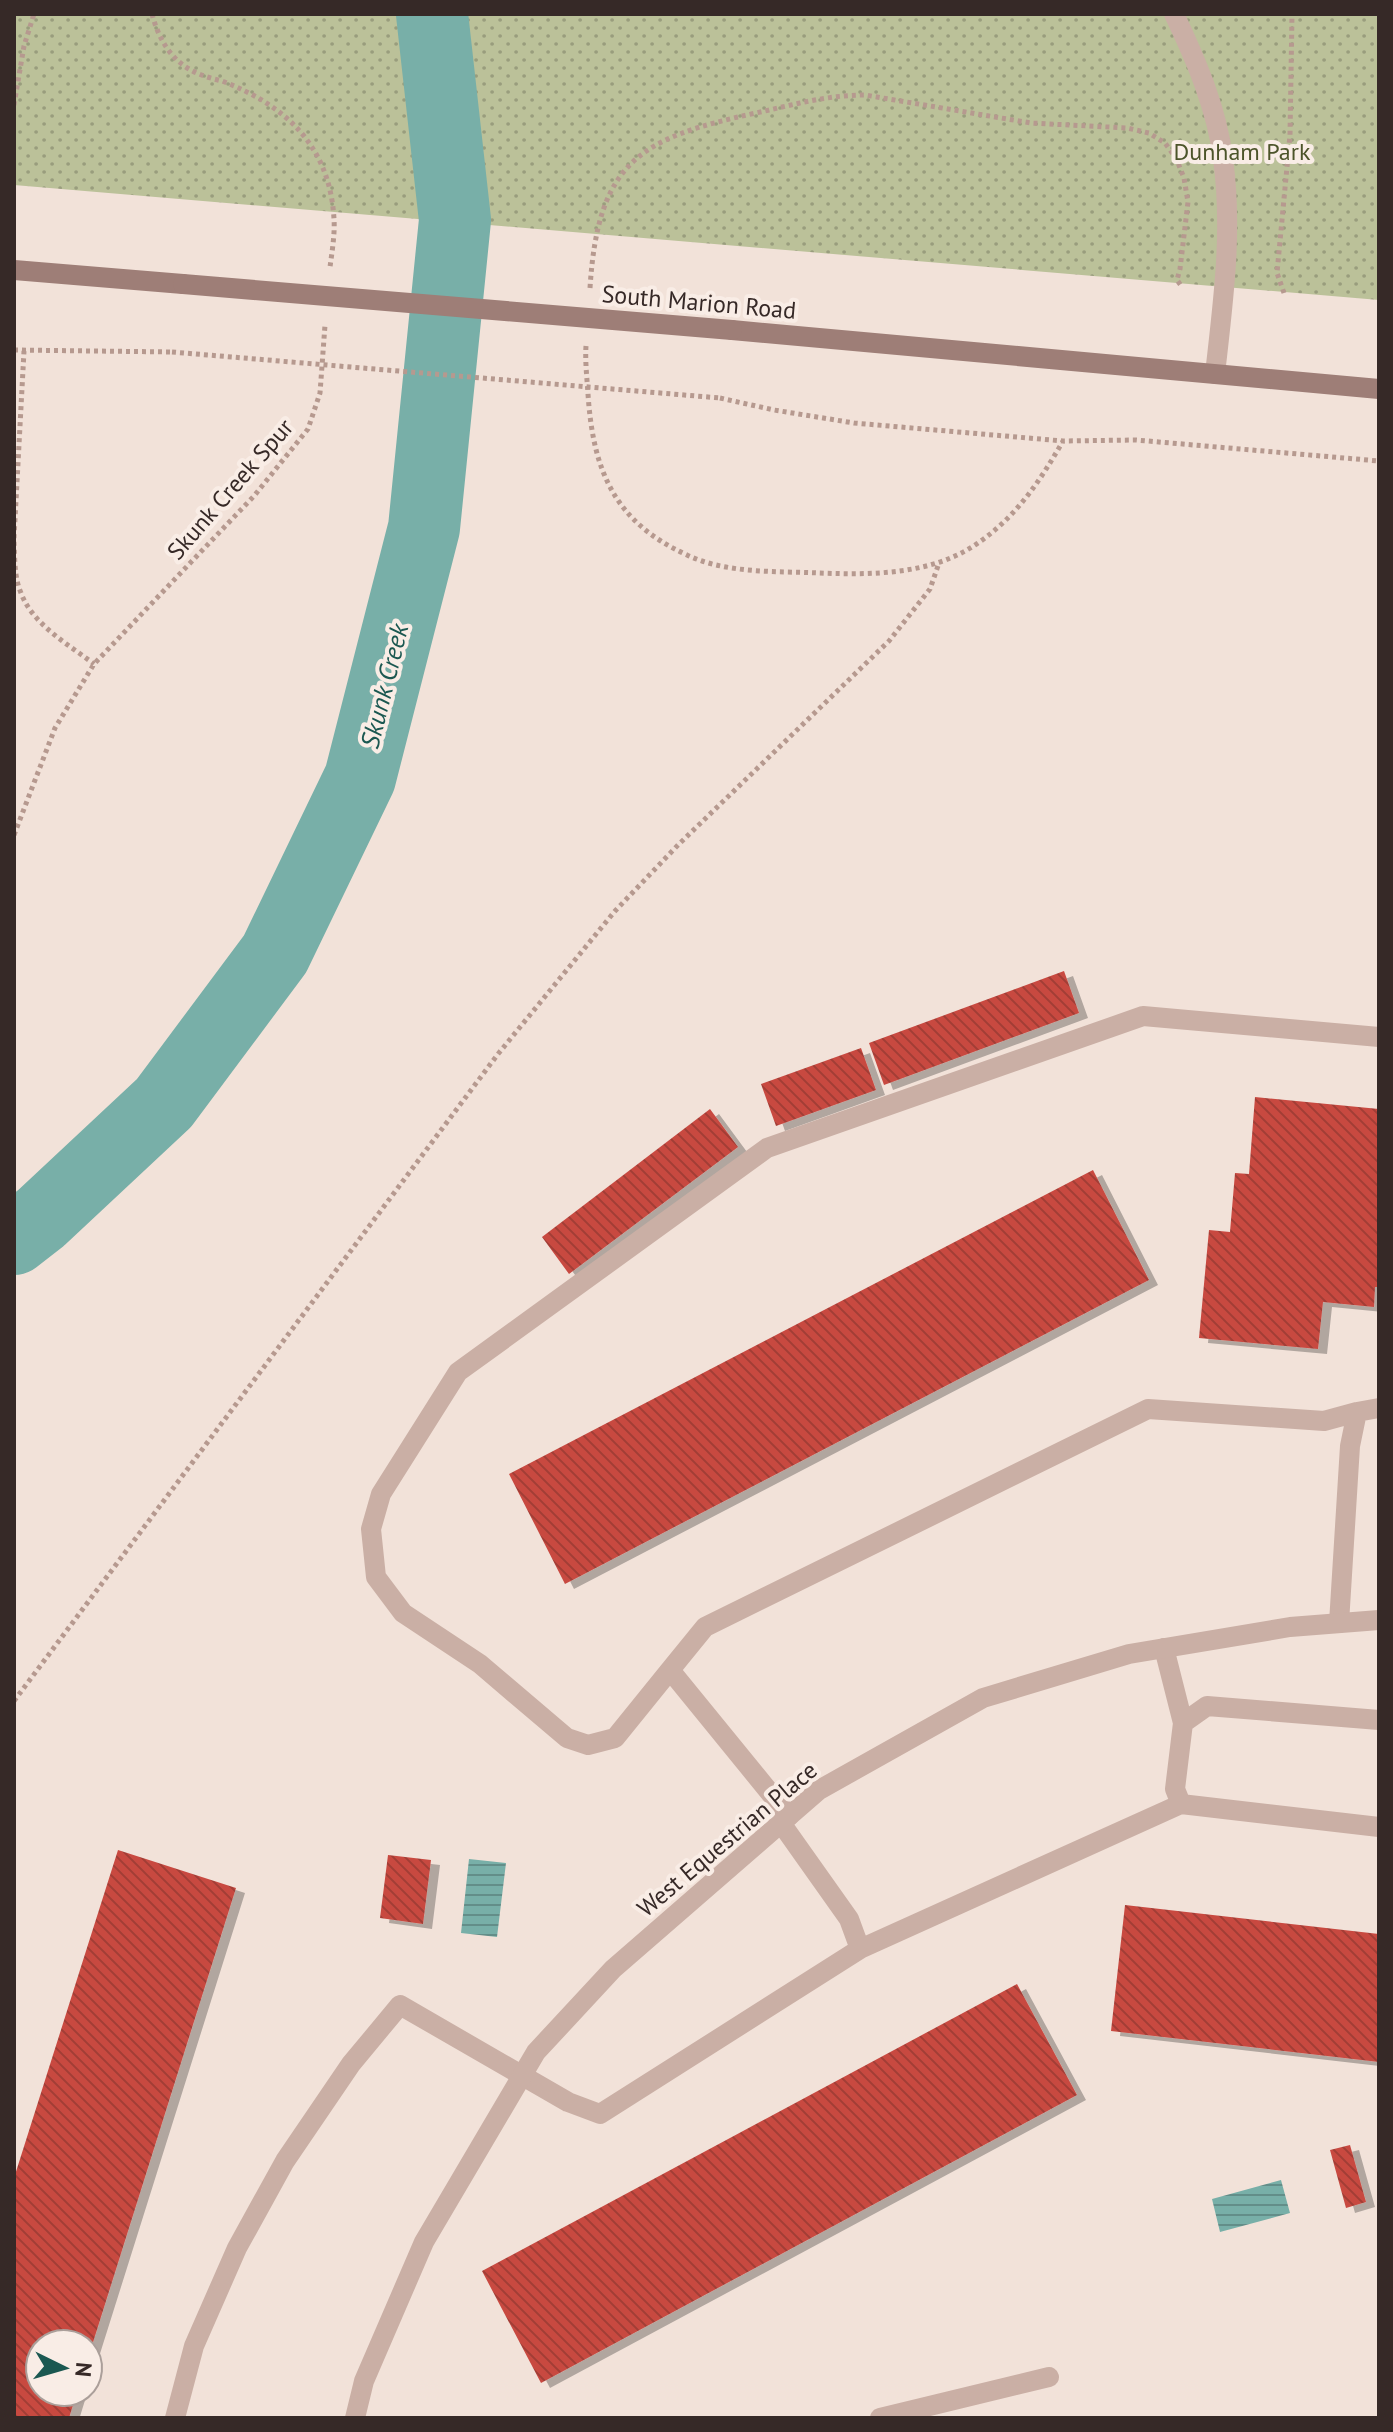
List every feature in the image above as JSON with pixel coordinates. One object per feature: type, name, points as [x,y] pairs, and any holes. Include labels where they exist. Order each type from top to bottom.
[{"type":"main road","name":"South Marion Road","points":[[14,270],[732,330],[1379,389]]},
{"type":"street","points":[[1174,14],[1194,56],[1214,116],[1223,158],[1228,232],[1215,374]]},
{"type":"street","points":[[1379,1037],[1143,1016],[767,1148],[458,1372],[381,1494],[371,1529],[376,1577],[403,1613],[480,1664],[567,1738],[588,1745],[615,1738],[705,1627],[1148,1409],[1324,1421],[1379,1408]]},
{"type":"street","points":[[1339,1623],[1350,1446],[1357,1412]]},
{"type":"street","name":"West Equestrian Place","points":[[355,2418],[364,2381],[424,2242],[536,2052],[613,1969],[819,1790],[983,1698],[1129,1654],[1290,1627],[1379,1620]]},
{"type":"street","points":[[1164,1648],[1183,1723],[1175,1789],[1181,1804]]},
{"type":"street","points":[[670,1670],[785,1820],[849,1919],[860,1949]]},
{"type":"street","points":[[1183,1723],[1207,1706],[1379,1720]]},
{"type":"street","points":[[175,2418],[194,2346],[237,2248],[285,2161],[351,2064],[400,2005],[568,2102],[600,2114],[860,1949],[1181,1804],[1379,1827]]},
{"type":"street","points":[[880,2418],[1049,2377]]},
{"type":"path","points":[[14,105],[24,46],[34,14]]},
{"type":"path","points":[[152,14],[158,34],[170,54],[196,73],[262,99],[293,122],[317,151],[328,178],[334,219],[329,282]]},
{"type":"path","points":[[1284,293],[1277,273],[1290,135],[1292,14]]},
{"type":"path","points":[[589,292],[600,219],[612,188],[631,162],[652,145],[709,123],[838,95],[865,95],[1031,123],[1127,128],[1149,133],[1165,143],[1184,178],[1188,202],[1177,280],[1182,287]]},
{"type":"path","name":"Skunk Creek Spur","points":[[14,835],[55,728],[94,664],[254,496],[308,429],[320,393],[326,314]]},
{"type":"path","points":[[586,337],[590,416],[598,462],[613,495],[637,522],[661,540],[688,556],[719,565],[855,575],[893,572],[940,562],[976,544],[1013,515],[1041,480],[1063,441]]},
{"type":"path","points":[[14,350],[172,352],[720,398],[854,423],[1063,441],[1136,440],[1379,461]]},
{"type":"path","points":[[24,351],[15,572],[20,593],[30,611],[94,664]]},
{"type":"path","points":[[14,1701],[498,1054],[559,978],[615,911],[678,845],[889,641],[930,589],[940,562]]},
{"type":"green space","name":"Dunham Park","points":[[14,14],[1379,14],[1379,300],[14,185]]},
{"type":"water","points":[[469,1859],[506,1863],[497,1937],[461,1933]]},
{"type":"water","points":[[1281,2180],[1290,2213],[1220,2232],[1212,2199]]},
{"type":"building","points":[[1064,971],[1079,1013],[884,1085],[869,1043]]},
{"type":"building","points":[[861,1048],[876,1090],[776,1126],[761,1084]]},
{"type":"building","points":[[1255,1097],[1379,1109],[1379,1287],[1375,1287],[1374,1307],[1323,1302],[1318,1349],[1199,1338],[1209,1230],[1230,1232],[1235,1173],[1249,1174]]},
{"type":"building","points":[[710,1109],[738,1147],[569,1274],[542,1237]]},
{"type":"building","points":[[1093,1170],[1149,1280],[565,1584],[509,1474]]},
{"type":"building","points":[[118,1850],[236,1888],[97,2328],[24,2328],[24,2408],[72,2408],[69,2418],[14,2418],[14,2178]]},
{"type":"building","points":[[388,1855],[431,1860],[423,1924],[380,1918]]},
{"type":"building","points":[[1125,1905],[1379,1934],[1379,2062],[1111,2031]]},
{"type":"building","points":[[1017,1984],[1077,2095],[541,2383],[482,2271]]},
{"type":"building","points":[[1350,2145],[1366,2202],[1346,2208],[1330,2150]]},
{"type":"waterway","name":"Skunk Creek","points":[[14,1239],[41,1218],[164,1103],[275,954],[360,778],[424,528],[455,220],[432,14]]}]
